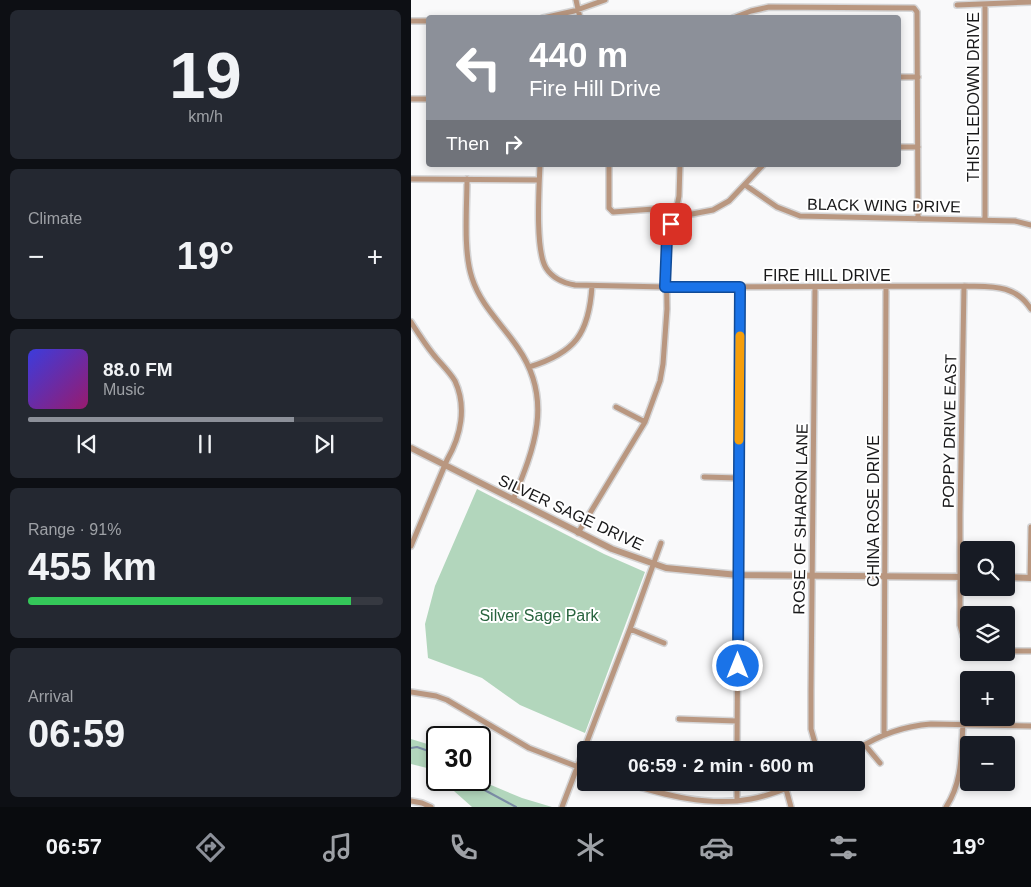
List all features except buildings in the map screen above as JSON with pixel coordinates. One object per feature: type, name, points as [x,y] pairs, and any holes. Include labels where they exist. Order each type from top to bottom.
[{"type":"street","points":[[576,0],[580,15]]},
{"type":"street","points":[[556,15],[578,10],[605,0]]},
{"type":"street","points":[[957,5],[1031,2]]},
{"type":"street","name":"THISTLEDOWN DRIVE","points":[[985,4],[985,220]]},
{"type":"street","points":[[741,15],[769,7],[914,8],[917,12],[918,219]]},
{"type":"street","points":[[411,21],[426,21]]},
{"type":"street","points":[[901,77],[918,77]]},
{"type":"street","points":[[411,99],[426,99]]},
{"type":"street","points":[[901,147],[918,147]]},
{"type":"street","name":"FIRE HILL DRIVE","points":[[540,167],[540,244],[542,258],[546,268],[558,280],[565,283],[592,286],[665,287],[887,288],[964,286],[1001,288],[1015,293],[1031,309]]},
{"type":"street","points":[[609,167],[609,208],[611,211],[664,210],[692,214],[713,210],[729,202],[761,167]]},
{"type":"street","points":[[579,533],[645,422],[656,395],[663,364],[667,309],[665,287],[667,237],[676,212],[679,196],[680,167]]},
{"type":"street","points":[[411,179],[539,180]]},
{"type":"street","points":[[467,179],[467,239],[471,277],[482,301],[518,348],[534,380],[538,420],[536,437],[528,465],[513,500]]},
{"type":"street","name":"BLACK WING DRIVE","points":[[745,185],[777,207],[800,216],[1015,221],[1031,225]]},
{"type":"street","points":[[529,367],[548,361],[575,343],[589,314],[592,286]]},
{"type":"street","name":"POPPY DRIVE EAST","points":[[960,625],[959,577],[964,286]]},
{"type":"street","points":[[737,741],[740,287]]},
{"type":"street","name":"ROSE OF SHARON LANE","points":[[814,741],[811,729],[815,287]]},
{"type":"street","name":"CHINA ROSE DRIVE","points":[[884,734],[887,288]]},
{"type":"street","points":[[411,322],[455,382],[461,404],[461,418],[456,440],[411,546]]},
{"type":"street","points":[[616,407],[645,422]]},
{"type":"street","name":"SILVER SAGE DRIVE","points":[[411,448],[612,550],[655,564],[683,570],[738,575],[959,577]]},
{"type":"street","points":[[704,478],[739,478]]},
{"type":"street","points":[[1015,577],[1030,578],[1031,527]]},
{"type":"street","points":[[562,807],[576,766],[631,629],[661,543]]},
{"type":"street","points":[[631,629],[664,643]]},
{"type":"street","points":[[1015,651],[1031,651]]},
{"type":"street","points":[[411,692],[436,696],[447,700],[529,748],[576,766]]},
{"type":"street","points":[[679,719],[737,721]]},
{"type":"street","points":[[880,763],[865,745],[884,734],[919,725],[960,724]]},
{"type":"street","points":[[946,807],[953,796],[960,777],[963,726]]},
{"type":"street","points":[[1015,726],[1031,726]]},
{"type":"street","points":[[654,791],[671,796],[710,802],[737,801],[768,796],[781,791]]},
{"type":"street","points":[[737,791],[737,801]]},
{"type":"street","points":[[787,791],[791,807]]},
{"type":"street","points":[[411,801],[431,807]]},
{"type":"green space","name":"Silver Sage Park","points":[[477,489],[604,554],[645,572],[585,733],[520,705],[482,678],[428,658],[425,624],[435,586]]},
{"type":"green space","points":[[411,739],[426,744],[426,768],[411,764]]},
{"type":"green space","points":[[491,785],[522,798],[552,807],[472,807],[454,791],[491,791]]},
{"type":"waterway","points":[[411,748],[417,747],[426,750]]},
{"type":"waterway","points":[[486,791],[516,807]]},
{"type":"slow traffic","points":[[739,440],[740,336]]},
{"type":"route","points":[[671,224],[667,237],[665,287],[740,287],[738,666]]}]
